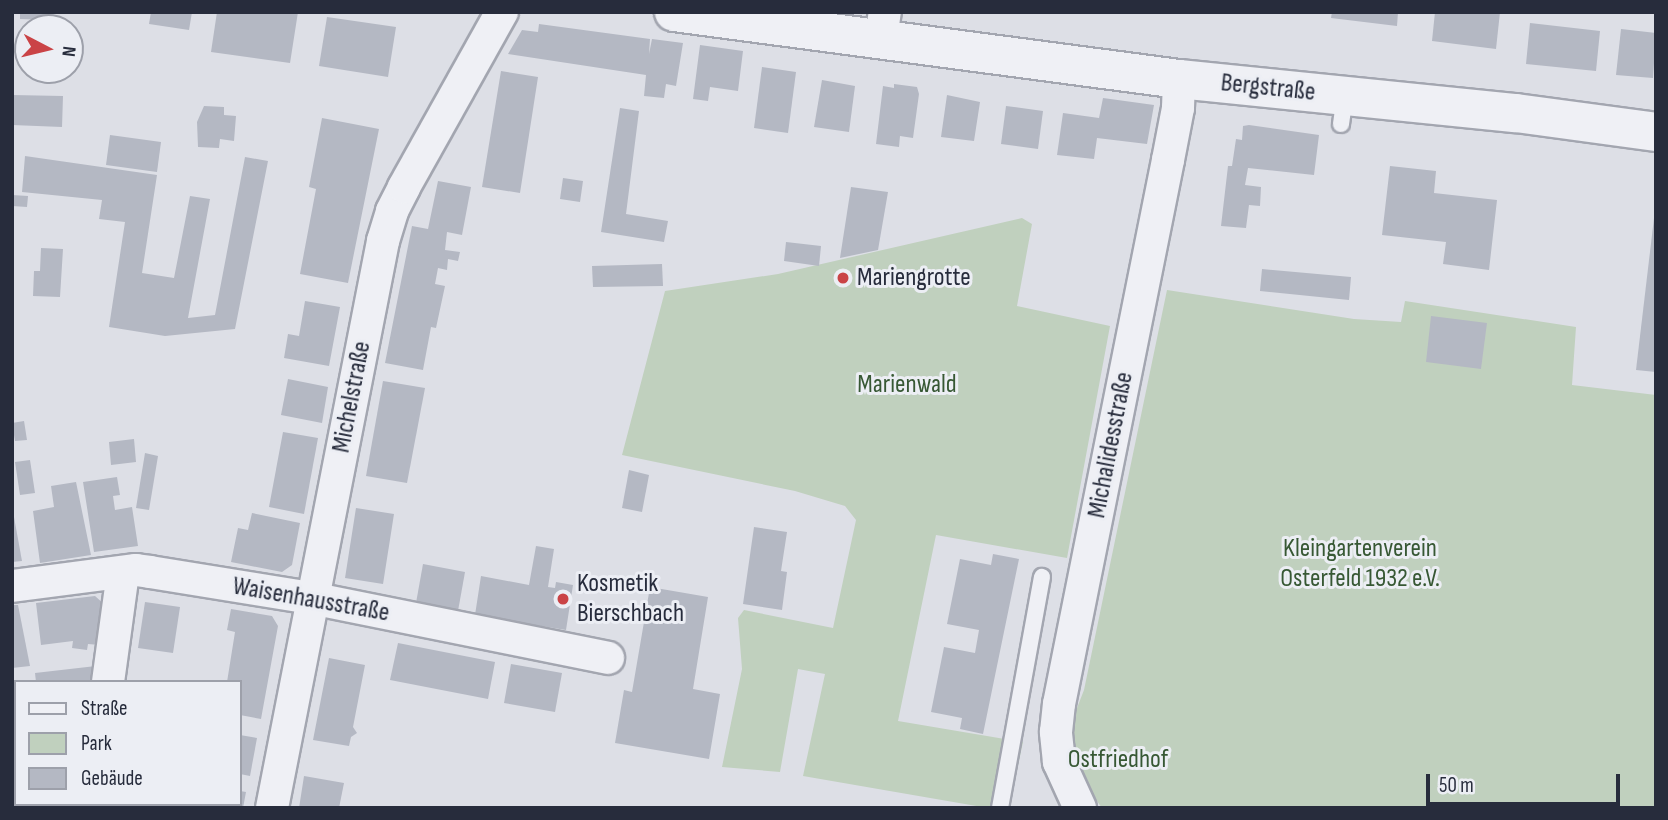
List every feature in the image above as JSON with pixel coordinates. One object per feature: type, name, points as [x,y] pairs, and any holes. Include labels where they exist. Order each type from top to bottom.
[{"type":"street","name":"Michelstraße","points":[[272,808],[383,241],[392,211],[502,12]]},
{"type":"street","name":"Bergstraße","points":[[674,12],[883,26],[1343,110],[1656,132]]},
{"type":"street","name":"Michalidesstraße","points":[[1080,808],[1059,762],[1056,732],[1059,704],[1178,108],[1179,79]]},
{"type":"street","name":"Waisenhausstraße","points":[[12,586],[123,572],[150,572],[311,598],[608,658]]},
{"type":"street","points":[[108,680],[123,572]]},
{"type":"lane","points":[[1000,808],[1042,578]]},
{"type":"green space","name":"Marienwald","points":[[1022,218],[1032,224],[1017,306],[1110,326],[1067,558],[936,535],[898,721],[1023,742],[1009,808],[988,808],[803,776],[825,674],[798,669],[780,772],[722,767],[742,669],[738,618],[744,610],[833,628],[856,520],[845,506],[795,491],[622,455],[665,291],[778,274]]},
{"type":"green space","name":"Kleingartenverein Osterfeld 1932 e.V.","points":[[1167,290],[1354,319],[1401,322],[1405,301],[1576,327],[1572,385],[1656,395],[1656,808],[1102,808],[1080,778],[1070,726],[1084,690]]},
{"type":"building","points":[[20,12],[48,12],[48,14]]},
{"type":"building","points":[[151,12],[192,12],[189,30],[149,24]]},
{"type":"building","points":[[217,12],[298,12],[290,63],[211,52]]},
{"type":"building","points":[[1332,12],[1398,12],[1397,26],[1331,18]]},
{"type":"building","points":[[1435,12],[1500,12],[1496,49],[1432,41]]},
{"type":"building","points":[[327,17],[396,27],[388,77],[319,66]]},
{"type":"building","points":[[1530,23],[1600,31],[1596,71],[1526,64]]},
{"type":"building","points":[[539,24],[650,39],[649,54],[652,39],[683,43],[676,86],[666,84],[664,98],[644,96],[646,75],[508,54],[522,30],[538,32]]},
{"type":"building","points":[[1621,29],[1656,33],[1653,78],[1616,75]]},
{"type":"building","points":[[700,45],[743,51],[738,91],[710,87],[708,101],[693,99]]},
{"type":"building","points":[[762,67],[796,72],[788,133],[754,128]]},
{"type":"building","points":[[501,71],[538,77],[520,193],[482,187]]},
{"type":"building","points":[[822,80],[855,86],[849,132],[814,127]]},
{"type":"building","points":[[894,84],[917,87],[919,94],[913,138],[900,136],[899,147],[876,144],[883,86],[894,88]]},
{"type":"building","points":[[12,95],[63,96],[62,127],[12,125]]},
{"type":"building","points":[[947,95],[980,102],[974,141],[941,137]]},
{"type":"building","points":[[1103,98],[1154,105],[1147,144],[1097,138],[1094,159],[1057,155],[1063,113],[1099,118]]},
{"type":"building","points":[[204,106],[224,107],[224,115],[236,116],[234,141],[220,139],[219,148],[198,147],[197,122]]},
{"type":"building","points":[[1006,106],[1043,111],[1038,149],[1001,144]]},
{"type":"building","points":[[620,108],[639,111],[626,214],[668,221],[664,242],[601,232]]},
{"type":"building","points":[[322,118],[379,129],[348,283],[300,274],[316,189],[309,187]]},
{"type":"building","points":[[1243,126],[1319,135],[1314,175],[1248,168],[1245,185],[1261,187],[1260,206],[1249,205],[1246,228],[1221,226],[1228,166],[1232,166],[1236,139],[1242,140]]},
{"type":"building","points":[[110,135],[161,142],[157,172],[106,165]]},
{"type":"building","points":[[25,156],[157,175],[142,273],[174,278],[190,196],[210,199],[188,318],[215,315],[245,157],[268,161],[235,329],[165,336],[109,327],[125,222],[99,219],[102,200],[22,192]]},
{"type":"building","points":[[1390,166],[1436,171],[1434,193],[1497,200],[1489,270],[1443,264],[1446,242],[1382,235]]},
{"type":"building","points":[[563,178],[583,181],[580,202],[560,199]]},
{"type":"building","points":[[438,181],[471,187],[462,235],[447,232],[445,250],[460,252],[458,261],[448,259],[447,270],[438,268],[435,284],[445,286],[436,328],[431,327],[423,370],[385,363],[412,226],[428,229]]},
{"type":"building","points":[[851,187],[888,192],[878,250],[840,258]]},
{"type":"building","points":[[12,195],[28,196],[27,207],[12,206]]},
{"type":"building","points":[[1656,218],[1656,372],[1636,370]]},
{"type":"building","points":[[786,242],[821,246],[819,266],[784,261]]},
{"type":"building","points":[[41,248],[63,249],[60,297],[33,296],[34,271],[40,271]]},
{"type":"building","points":[[662,264],[663,286],[593,287],[592,266]]},
{"type":"building","points":[[1262,269],[1351,277],[1349,300],[1260,291]]},
{"type":"building","points":[[305,301],[340,307],[329,366],[284,358],[288,334],[299,336]]},
{"type":"building","points":[[1431,316],[1487,323],[1481,369],[1426,362]]},
{"type":"building","points":[[288,379],[328,387],[322,423],[281,415]]},
{"type":"building","points":[[383,381],[425,388],[407,483],[366,476]]},
{"type":"building","points":[[24,421],[27,440],[15,441],[12,423]]},
{"type":"building","points":[[283,432],[318,438],[304,514],[269,507]]},
{"type":"building","points":[[134,439],[136,462],[111,465],[109,442]]},
{"type":"building","points":[[145,453],[158,456],[149,510],[136,508]]},
{"type":"building","points":[[30,460],[35,493],[20,495],[15,462]]},
{"type":"building","points":[[629,470],[649,475],[642,512],[622,508]]},
{"type":"building","points":[[117,477],[120,495],[113,496],[115,510],[132,507],[138,546],[94,552],[83,482]]},
{"type":"building","points":[[76,482],[91,555],[40,563],[33,511],[54,507],[51,486]]},
{"type":"building","points":[[12,506],[22,561],[12,562]]},
{"type":"building","points":[[356,508],[394,514],[383,584],[345,578]]},
{"type":"building","points":[[252,513],[300,523],[292,565],[282,572],[231,562],[238,528],[248,530]]},
{"type":"building","points":[[754,527],[787,532],[781,571],[787,572],[782,610],[743,604]]},
{"type":"building","points":[[536,546],[554,549],[548,587],[555,588],[556,582],[573,585],[566,630],[475,615],[481,576],[529,585]]},
{"type":"building","points":[[993,554],[1019,559],[983,734],[960,729],[962,718],[931,712],[944,647],[975,653],[979,630],[947,624],[960,559],[991,565]]},
{"type":"building","points":[[423,564],[465,572],[458,611],[416,603]]},
{"type":"building","points":[[650,587],[708,597],[693,689],[720,694],[709,759],[615,743],[624,690],[632,692]]},
{"type":"building","points":[[95,596],[105,605],[100,645],[88,644],[87,650],[72,648],[73,641],[41,645],[36,603]]},
{"type":"building","points":[[145,602],[180,607],[173,653],[138,648]]},
{"type":"building","points":[[12,605],[18,605],[30,666],[12,668]]},
{"type":"building","points":[[231,609],[272,616],[278,626],[261,719],[242,715],[242,680],[227,680],[235,632],[227,630]]},
{"type":"building","points":[[398,643],[495,662],[488,699],[390,680]]},
{"type":"building","points":[[329,658],[365,665],[353,727],[357,733],[351,737],[349,746],[313,740]]},
{"type":"building","points":[[511,664],[562,673],[555,712],[504,703]]},
{"type":"building","points":[[96,666],[93,680],[36,680],[35,673]]},
{"type":"building","points":[[242,735],[257,738],[250,776],[242,774]]},
{"type":"building","points":[[304,776],[344,783],[339,808],[299,808]]},
{"type":"building","points":[[242,791],[246,792],[243,808],[207,808],[242,806]]},
{"type":"building","points":[[19,806],[81,806],[81,808]]},
{"type":"place","name":"Mariengrotte","points":[[843,278]]},
{"type":"place","name":"Kosmetik Bierschbach","points":[[563,599]]},
{"type":"park label","name":"Ostfriedhof","points":[[1118,760]]}]
